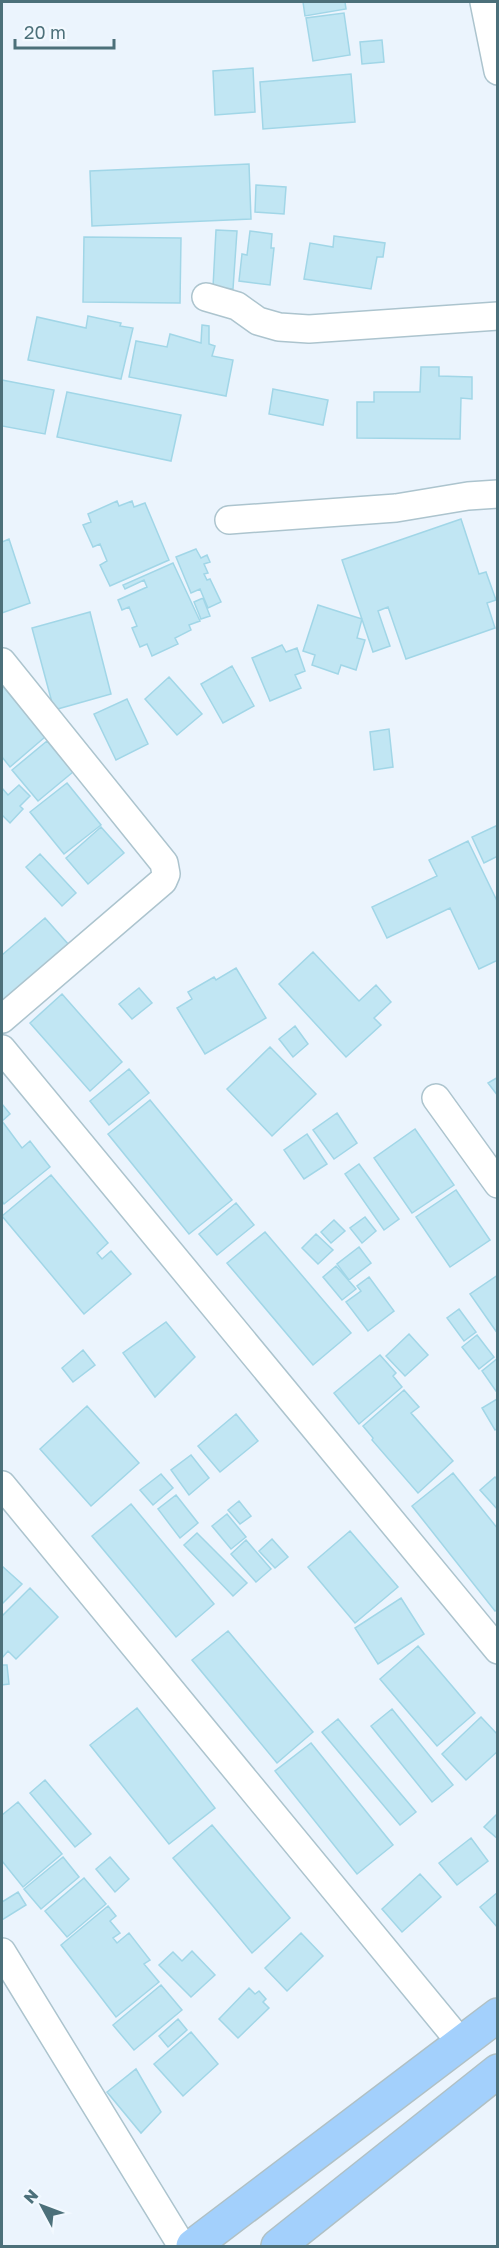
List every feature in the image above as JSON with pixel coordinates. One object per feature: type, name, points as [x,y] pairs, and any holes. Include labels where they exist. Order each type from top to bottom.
[{"type":"main road","points":[[193,2247],[498,2015]]},
{"type":"main road","points":[[278,2247],[498,2070]]},
{"type":"street","points":[[484,2],[498,71]]},
{"type":"street","points":[[206,297],[237,306],[258,321],[279,327],[309,329],[498,316]]},
{"type":"street","points":[[229,520],[396,508],[468,496],[498,494]]},
{"type":"street","points":[[2,662],[164,863],[166,874],[163,881],[2,1019]]},
{"type":"street","points":[[2,1049],[498,1650]]},
{"type":"street","points":[[436,1098],[498,1184]]},
{"type":"street","points":[[2,1485],[462,2044]]},
{"type":"street","points":[[2,1952],[182,2247]]},
{"type":"building","points":[[303,2],[345,2],[346,9],[305,16]]},
{"type":"building","points":[[344,13],[350,55],[313,61],[306,18]]},
{"type":"building","points":[[382,40],[384,62],[362,64],[360,42]]},
{"type":"building","points":[[253,68],[255,112],[215,115],[213,71]]},
{"type":"building","points":[[351,74],[355,122],[263,129],[260,82]]},
{"type":"building","points":[[249,164],[251,219],[92,226],[90,171]]},
{"type":"building","points":[[256,185],[286,187],[284,214],[255,212]]},
{"type":"building","points":[[216,230],[237,231],[233,289],[213,287]]},
{"type":"building","points":[[250,231],[272,234],[271,248],[274,248],[270,285],[239,281],[242,254],[247,255]]},
{"type":"building","points":[[334,236],[385,243],[383,257],[377,257],[371,289],[304,279],[310,243],[333,247]]},
{"type":"building","points":[[84,237],[181,238],[180,303],[83,302]]},
{"type":"building","points":[[88,316],[133,328],[121,379],[28,360],[37,317],[86,328]]},
{"type":"building","points":[[202,325],[209,326],[209,344],[215,346],[212,356],[233,360],[226,396],[129,377],[136,341],[167,347],[170,334],[201,343]]},
{"type":"building","points":[[421,367],[439,367],[439,376],[472,377],[472,399],[461,398],[460,439],[357,438],[357,402],[374,402],[374,392],[420,392]]},
{"type":"building","points":[[2,380],[54,390],[45,434],[2,426]]},
{"type":"building","points":[[273,389],[328,400],[323,425],[269,414]]},
{"type":"building","points":[[67,392],[181,415],[171,461],[57,437]]},
{"type":"building","points":[[117,501],[119,506],[132,501],[134,507],[145,503],[169,560],[110,586],[100,565],[107,561],[100,544],[93,547],[83,525],[91,522],[88,514]]},
{"type":"building","points":[[461,519],[479,574],[486,572],[496,600],[487,603],[495,628],[406,659],[388,607],[378,611],[390,646],[373,652],[342,560]]},
{"type":"building","points":[[9,539],[30,603],[2,613],[2,542]]},
{"type":"building","points":[[196,549],[201,558],[207,555],[210,562],[204,564],[208,573],[204,574],[207,580],[210,579],[221,602],[208,608],[200,589],[191,593],[176,557]]},
{"type":"building","points":[[173,563],[200,621],[189,625],[191,630],[175,638],[178,644],[152,656],[147,644],[140,647],[132,628],[137,626],[129,607],[122,610],[118,600],[147,587],[144,580],[125,589],[123,585]]},
{"type":"building","points":[[203,598],[210,616],[201,619],[194,602]]},
{"type":"building","points":[[318,605],[362,619],[357,638],[365,640],[356,670],[341,665],[338,674],[312,665],[315,655],[303,651]]},
{"type":"building","points":[[90,612],[111,694],[54,710],[32,628]]},
{"type":"building","points":[[282,645],[286,652],[297,648],[305,671],[295,675],[301,688],[270,701],[252,658]]},
{"type":"building","points":[[232,666],[254,706],[223,723],[201,684]]},
{"type":"building","points":[[169,677],[202,714],[177,735],[145,699]]},
{"type":"building","points":[[2,685],[45,737],[10,767],[2,757]]},
{"type":"building","points":[[127,699],[148,744],[116,760],[94,714]]},
{"type":"building","points":[[389,729],[393,767],[374,770],[370,732]]},
{"type":"building","points":[[47,741],[73,772],[38,801],[12,770]]},
{"type":"building","points":[[67,783],[101,825],[64,854],[30,812]]},
{"type":"building","points":[[19,785],[30,796],[20,806],[23,809],[10,823],[2,815],[2,788],[8,795]]},
{"type":"building","points":[[498,825],[498,856],[484,863],[472,837]]},
{"type":"building","points":[[101,827],[124,853],[88,884],[66,858]]},
{"type":"building","points":[[468,841],[498,903],[498,960],[479,969],[450,908],[387,938],[372,907],[437,876],[429,860]]},
{"type":"building","points":[[40,854],[76,893],[62,906],[26,867]]},
{"type":"building","points":[[45,918],[69,945],[2,1004],[2,955]]},
{"type":"building","points":[[313,952],[359,1001],[376,985],[391,1002],[374,1018],[381,1025],[346,1057],[279,984]]},
{"type":"building","points":[[236,968],[266,1018],[205,1054],[177,1008],[192,999],[188,992]]},
{"type":"building","points":[[139,988],[152,1003],[132,1019],[119,1004]]},
{"type":"building","points":[[62,994],[122,1062],[90,1091],[30,1023]]},
{"type":"building","points":[[295,1026],[308,1044],[293,1057],[279,1039]]},
{"type":"building","points":[[270,1047],[316,1094],[272,1136],[227,1089]]},
{"type":"building","points":[[129,1069],[149,1093],[109,1125],[90,1101]]},
{"type":"building","points":[[498,1077],[498,1096],[488,1083]]},
{"type":"building","points":[[150,1100],[232,1200],[189,1234],[108,1134]]},
{"type":"building","points":[[2,1104],[10,1114],[2,1121]]},
{"type":"building","points":[[337,1113],[357,1143],[334,1159],[313,1130]]},
{"type":"building","points":[[2,1121],[22,1148],[30,1141],[50,1167],[4,1204],[2,1201]]},
{"type":"building","points":[[415,1129],[454,1185],[412,1213],[374,1158]]},
{"type":"building","points":[[307,1134],[327,1164],[304,1179],[284,1150]]},
{"type":"building","points":[[359,1164],[399,1219],[384,1230],[345,1174]]},
{"type":"building","points":[[51,1175],[108,1243],[97,1253],[102,1259],[111,1251],[131,1274],[84,1314],[2,1216]]},
{"type":"building","points":[[456,1190],[490,1240],[450,1267],[416,1217]]},
{"type":"building","points":[[236,1203],[254,1225],[217,1255],[199,1234]]},
{"type":"building","points":[[365,1217],[376,1231],[362,1243],[350,1228]]},
{"type":"building","points":[[334,1220],[345,1231],[331,1243],[321,1232]]},
{"type":"building","points":[[265,1232],[351,1333],[313,1365],[227,1263]]},
{"type":"building","points":[[316,1234],[333,1250],[318,1264],[302,1248]]},
{"type":"building","points":[[359,1247],[371,1263],[349,1280],[337,1264]]},
{"type":"building","points":[[336,1266],[356,1289],[342,1300],[323,1277]]},
{"type":"building","points":[[498,1275],[498,1334],[470,1294]]},
{"type":"building","points":[[369,1277],[394,1311],[368,1331],[346,1302],[361,1291],[357,1286]]},
{"type":"building","points":[[459,1309],[476,1332],[464,1341],[447,1318]]},
{"type":"building","points":[[166,1322],[195,1357],[155,1397],[123,1353]]},
{"type":"building","points":[[409,1334],[428,1355],[405,1376],[386,1356]]},
{"type":"building","points":[[477,1335],[494,1357],[479,1369],[462,1347]]},
{"type":"building","points":[[83,1350],[95,1365],[73,1382],[62,1368]]},
{"type":"building","points":[[380,1355],[396,1373],[393,1376],[402,1387],[359,1424],[334,1393]]},
{"type":"building","points":[[498,1358],[498,1390],[496,1391],[482,1371]]},
{"type":"building","points":[[404,1390],[419,1407],[411,1413],[453,1461],[418,1493],[372,1440],[373,1438],[363,1426]]},
{"type":"building","points":[[497,1399],[498,1428],[495,1430],[482,1408]]},
{"type":"building","points":[[87,1406],[139,1463],[91,1506],[40,1449]]},
{"type":"building","points":[[236,1414],[258,1441],[220,1472],[198,1446]]},
{"type":"building","points":[[191,1455],[209,1478],[189,1495],[171,1470]]},
{"type":"building","points":[[453,1473],[498,1529],[498,1609],[495,1611],[412,1506]]},
{"type":"building","points":[[161,1474],[173,1488],[153,1505],[140,1490]]},
{"type":"building","points":[[495,1477],[498,1480],[498,1510],[480,1490]]},
{"type":"building","points":[[176,1495],[198,1523],[180,1538],[158,1509]]},
{"type":"building","points":[[239,1501],[251,1516],[240,1524],[228,1510]]},
{"type":"building","points":[[131,1504],[214,1604],[176,1637],[92,1536]]},
{"type":"building","points":[[227,1514],[246,1537],[231,1549],[212,1526]]},
{"type":"building","points":[[350,1531],[398,1587],[355,1623],[308,1567]]},
{"type":"building","points":[[197,1533],[247,1583],[233,1596],[184,1545]]},
{"type":"building","points":[[272,1539],[288,1557],[275,1568],[259,1551]]},
{"type":"building","points":[[246,1540],[271,1569],[256,1582],[231,1554]]},
{"type":"building","points":[[2,1566],[22,1584],[2,1604]]},
{"type":"building","points":[[30,1588],[58,1617],[16,1659],[8,1651],[2,1658],[2,1616]]},
{"type":"building","points":[[401,1598],[424,1634],[378,1664],[355,1628]]},
{"type":"building","points":[[228,1631],[313,1732],[277,1763],[192,1660]]},
{"type":"building","points":[[418,1646],[475,1713],[437,1746],[380,1679]]},
{"type":"building","points":[[2,1665],[7,1665],[9,1684],[2,1685]]},
{"type":"building","points":[[137,1708],[215,1808],[169,1844],[90,1745]]},
{"type":"building","points":[[392,1709],[453,1785],[432,1802],[371,1726]]},
{"type":"building","points":[[481,1717],[498,1735],[498,1751],[466,1780],[442,1754]]},
{"type":"building","points":[[338,1719],[416,1812],[400,1825],[322,1732]]},
{"type":"building","points":[[311,1743],[393,1845],[357,1874],[275,1771]]},
{"type":"building","points":[[45,1780],[91,1834],[75,1847],[30,1793]]},
{"type":"building","points":[[18,1802],[62,1854],[23,1887],[2,1861],[2,1815]]},
{"type":"building","points":[[498,1813],[498,1839],[484,1827]]},
{"type":"building","points":[[212,1825],[290,1918],[252,1953],[173,1858]]},
{"type":"building","points":[[471,1838],[488,1861],[457,1885],[439,1863]]},
{"type":"building","points":[[63,1857],[79,1877],[41,1909],[24,1889]]},
{"type":"building","points":[[110,1857],[129,1879],[115,1892],[96,1869]]},
{"type":"building","points":[[420,1874],[441,1897],[402,1932],[382,1909]]},
{"type":"building","points":[[84,1878],[106,1904],[67,1937],[45,1911]]},
{"type":"building","points":[[18,1892],[26,1905],[2,1920],[2,1902]]},
{"type":"building","points":[[498,1892],[498,1926],[497,1927],[480,1907]]},
{"type":"building","points":[[108,1906],[116,1916],[110,1921],[120,1933],[113,1938],[117,1943],[129,1933],[150,1960],[144,1964],[159,1982],[116,2017],[61,1945]]},
{"type":"building","points":[[301,1933],[323,1956],[287,1991],[265,1968]]},
{"type":"building","points":[[192,1951],[215,1975],[191,1997],[159,1965],[173,1952],[182,1961]]},
{"type":"building","points":[[161,1985],[182,2010],[134,2050],[113,2025]]},
{"type":"building","points":[[249,1988],[255,1994],[259,1991],[266,1999],[263,2002],[269,2008],[238,2038],[219,2019]]},
{"type":"building","points":[[178,2019],[187,2030],[168,2047],[159,2036]]},
{"type":"building","points":[[191,2032],[218,2064],[183,2096],[154,2064]]},
{"type":"building","points":[[136,2069],[161,2112],[141,2133],[107,2092]]}]
